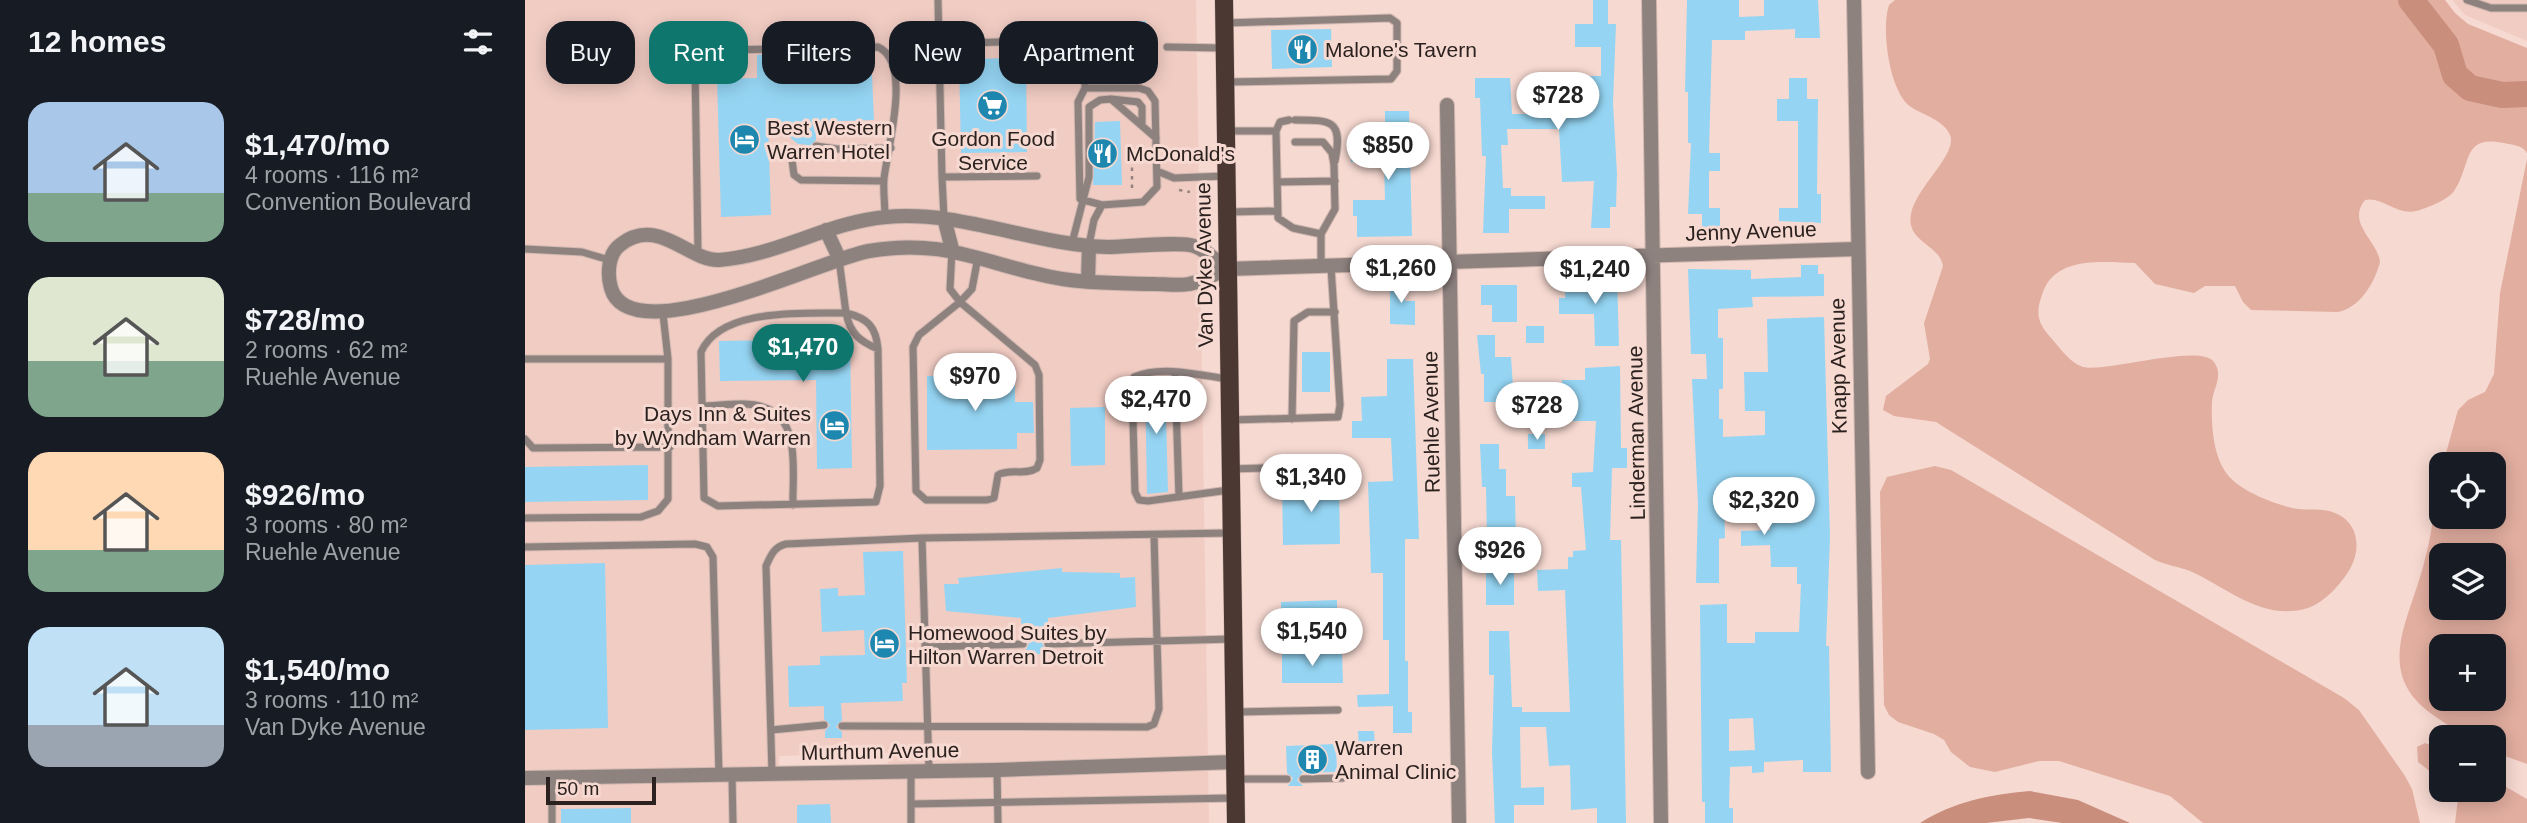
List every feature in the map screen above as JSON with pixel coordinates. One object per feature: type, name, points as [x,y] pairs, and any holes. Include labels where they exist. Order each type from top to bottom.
[{"type":"main road","name":"Van Dyke Avenue","points":[[1224,0],[1236,823]]},
{"type":"street","name":"Linderman Avenue","points":[[1649,0],[1655,255],[1661,823]]},
{"type":"street","name":"Knapp Avenue","points":[[1854,0],[1868,772]]},
{"type":"street","name":"Ruehle Avenue","points":[[1447,105],[1459,823]]},
{"type":"street","points":[[885,217],[944,218],[986,224],[1041,240],[1089,245],[1194,245],[1226,269],[1191,284],[1088,282],[1040,275],[952,249],[892,249],[838,258],[756,289],[663,314],[631,309],[618,302],[611,287],[609,260],[619,245],[655,235],[715,260],[759,254],[826,230],[885,217]]},
{"type":"street","points":[[944,218],[952,249]]},
{"type":"street","points":[[826,230],[838,258]]},
{"type":"street","points":[[1088,282],[1089,245]]},
{"type":"street","name":"Jenny Avenue","points":[[1226,269],[1857,250]]},
{"type":"street","name":"Murthum Avenue","points":[[525,778],[997,770],[1235,770]]},
{"type":"lane","points":[[938,0],[938,21]]},
{"type":"lane","points":[[2467,0],[2491,8],[2527,8]]},
{"type":"lane","points":[[1224,23],[1390,18],[1397,23],[1397,71],[1391,79],[1225,82]]},
{"type":"lane","points":[[985,42],[999,42]]},
{"type":"lane","points":[[698,253],[695,67],[699,58],[709,52],[810,47],[877,47],[886,50],[893,59],[895,119],[884,181],[885,217]]},
{"type":"lane","points":[[1167,47],[1224,48]]},
{"type":"lane","points":[[939,84],[944,218]]},
{"type":"lane","points":[[1085,84],[1078,103],[1077,194],[1083,202],[1102,205],[1143,202],[1155,191],[1156,104],[1148,91],[1085,88]]},
{"type":"lane","points":[[1111,99],[1156,138]]},
{"type":"lane","points":[[1072,243],[1089,177],[1088,112],[1093,103],[1111,99],[1138,102],[1142,107],[1142,125]]},
{"type":"lane","points":[[1229,420],[1334,418],[1340,413],[1335,312],[1321,234],[1335,209],[1338,146],[1336,128],[1327,120],[1280,122],[1276,131],[1277,211],[1283,223],[1321,234]]},
{"type":"lane","points":[[1225,131],[1276,131]]},
{"type":"lane","points":[[1277,142],[1323,142],[1332,153],[1335,165]]},
{"type":"lane","points":[[816,146],[837,149],[891,148]]},
{"type":"lane","points":[[803,149],[795,152],[792,160],[794,175],[801,180],[884,181]]},
{"type":"lane","points":[[1157,171],[1174,178],[1226,176]]},
{"type":"lane","points":[[942,177],[1037,176]]},
{"type":"lane","points":[[1277,182],[1335,181]]},
{"type":"lane","points":[[1089,245],[1094,220],[1102,205]]},
{"type":"lane","points":[[1226,212],[1277,211]]},
{"type":"lane","points":[[525,249],[582,252],[609,260]]},
{"type":"lane","points":[[952,249],[950,289],[960,302],[1035,365],[1039,375],[1040,460],[1037,468],[1030,472],[1002,472],[998,475],[994,498],[926,500],[916,491],[913,347],[919,335],[960,302],[972,289],[978,257]]},
{"type":"lane","points":[[838,258],[849,328],[863,343],[878,349]]},
{"type":"lane","points":[[1292,419],[1294,321],[1308,312],[1335,312]]},
{"type":"lane","points":[[846,313],[863,317],[876,332],[878,349],[879,496],[876,502],[718,506],[704,498],[701,352],[705,342],[723,328],[767,314],[846,313]]},
{"type":"lane","points":[[525,519],[650,516],[668,499],[668,359],[663,314]]},
{"type":"lane","points":[[525,359],[668,359]]},
{"type":"lane","points":[[1228,379],[1175,372],[1142,373],[1134,377],[1132,386],[1135,492],[1139,500],[1230,490]]},
{"type":"lane","points":[[1175,372],[1179,497]]},
{"type":"lane","points":[[702,406],[762,406],[786,424],[791,440],[793,505]]},
{"type":"lane","points":[[525,439],[533,448],[541,449],[670,447]]},
{"type":"lane","points":[[1230,469],[1327,466]]},
{"type":"lane","points":[[772,774],[767,566],[778,546],[922,538],[1231,533]]},
{"type":"lane","points":[[842,726],[1147,727],[1158,718],[1154,535]]},
{"type":"lane","points":[[922,538],[929,772]]},
{"type":"lane","points":[[525,547],[695,544],[707,547],[713,557],[726,775],[733,823]]},
{"type":"lane","points":[[1048,644],[1233,639]]},
{"type":"lane","points":[[925,647],[1023,644]]},
{"type":"lane","points":[[1234,712],[1338,709]]},
{"type":"lane","points":[[771,730],[824,725]]},
{"type":"lane","points":[[997,770],[998,823]]},
{"type":"lane","points":[[1235,770],[1287,779]]},
{"type":"lane","points":[[911,772],[911,823]]},
{"type":"lane","points":[[552,778],[552,823]]},
{"type":"lane","points":[[1303,779],[1343,778]]},
{"type":"lane","points":[[911,804],[1235,798]]},
{"type":"path","points":[[1132,159],[1132,194]]},
{"type":"shaded area","points":[[525,0],[1196,0],[1209,823],[525,823]],"holes":[[[888,753],[889,775],[779,777],[779,756]]]},
{"type":"shaded area","points":[[1895,0],[2445,0],[2468,24],[2527,48],[2527,153],[2523,148],[2514,145],[2490,141],[2481,143],[2474,147],[2470,154],[2454,191],[2437,203],[2416,211],[2403,211],[2378,201],[2365,200],[2359,216],[2380,262],[2365,293],[2346,310],[2251,310],[2243,302],[2235,286],[2205,286],[2194,293],[2155,284],[2135,263],[2095,262],[2069,267],[2049,280],[2043,292],[2038,312],[2043,328],[2066,355],[2083,367],[2095,368],[2191,356],[2205,357],[2214,362],[2218,377],[2212,402],[2213,430],[2216,449],[2227,474],[2248,491],[2275,503],[2292,508],[2324,510],[2338,515],[2346,520],[2355,534],[2356,551],[2350,569],[2326,597],[2308,608],[2292,611],[2276,611],[2246,601],[2190,571],[2155,560],[1936,422],[1894,416],[1883,410],[1886,396],[1928,364],[1930,359],[1924,323],[1943,266],[1936,252],[1913,231],[1911,214],[1920,193],[1948,152],[1951,143],[1950,135],[1943,125],[1911,107],[1897,88],[1889,59],[1886,29],[1889,5]]},
{"type":"shaded area","points":[[2452,0],[2527,0],[2527,41],[2465,15]]},
{"type":"shaded area","points":[[2527,159],[2527,764],[2506,756],[2506,725],[2448,725],[2436,717],[2416,700],[2404,682],[2400,663],[2405,624],[2431,529],[2506,529],[2506,452],[2446,452],[2458,410],[2468,400],[2485,392],[2494,374],[2500,293]]},
{"type":"shaded area","points":[[1935,466],[1951,470],[2344,698],[2359,710],[2405,776],[2412,789],[2420,823],[2203,823],[2170,796],[2059,761],[2039,761],[1995,772],[1970,767],[1951,752],[1944,740],[1898,722],[1889,715],[1884,705],[1880,492],[1887,477]]},
{"type":"shaded area","points":[[2425,743],[2429,744],[2429,771],[2418,762],[2417,747]]},
{"type":"shaded area","points":[[2506,787],[2527,799],[2527,823],[2455,823],[2458,802],[2506,802]]},
{"type":"shaded area","points":[[2030,791],[2078,800],[2130,823],[2062,823],[2029,818],[1986,823],[1920,823],[1946,809],[1973,800]]},
{"type":"building","points":[[1593,0],[1608,0],[1608,24],[1616,24],[1613,103],[1617,174],[1616,207],[1610,207],[1610,228],[1591,228],[1594,181],[1562,182],[1559,129],[1507,129],[1508,145],[1501,145],[1503,188],[1511,188],[1511,196],[1545,196],[1545,209],[1509,209],[1509,233],[1483,233],[1486,156],[1482,156],[1480,98],[1475,98],[1475,78],[1510,78],[1512,114],[1558,114],[1558,86],[1587,85],[1587,76],[1601,76],[1601,47],[1575,47],[1575,24],[1593,24]]},
{"type":"building","points":[[1687,0],[1739,0],[1739,17],[1764,16],[1764,0],[1818,0],[1820,38],[1795,38],[1795,29],[1745,31],[1745,40],[1712,40],[1709,153],[1720,153],[1720,171],[1709,171],[1709,208],[1720,208],[1720,227],[1702,227],[1702,214],[1688,214],[1691,143],[1688,143],[1688,92],[1685,92]]},
{"type":"building","name":"Malone's Tavern","points":[[1331,29],[1332,67],[1272,69],[1271,30]]},
{"type":"building","name":"Best Western Warren Hotel","points":[[757,55],[762,55],[762,84],[872,84],[874,120],[816,122],[816,140],[810,146],[816,152],[816,159],[808,153],[807,145],[798,144],[768,119],[771,215],[721,217],[717,84],[748,84],[748,78],[757,78]]},
{"type":"building","name":"Gordon Food Service","points":[[999,58],[999,84],[1026,84],[1027,152],[961,153],[960,84],[985,84],[985,59]]},
{"type":"building","points":[[1789,78],[1807,78],[1807,99],[1818,99],[1817,194],[1821,194],[1821,223],[1779,221],[1779,208],[1798,208],[1798,121],[1777,121],[1777,99],[1789,99]]},
{"type":"building","points":[[1385,111],[1409,111],[1412,236],[1357,237],[1357,216],[1353,216],[1353,200],[1385,200],[1384,162],[1351,162],[1351,144],[1385,144]]},
{"type":"building","points":[[1120,121],[1122,185],[1093,185],[1095,122]]},
{"type":"building","points":[[1801,265],[1818,265],[1818,274],[1824,274],[1824,296],[1752,297],[1753,307],[1718,309],[1718,338],[1723,338],[1723,389],[1719,389],[1719,419],[1723,419],[1723,437],[1765,435],[1765,411],[1745,411],[1744,372],[1768,372],[1767,319],[1824,317],[1830,537],[1826,646],[1829,646],[1831,772],[1803,772],[1803,760],[1764,762],[1764,772],[1752,773],[1752,766],[1730,767],[1729,808],[1733,808],[1733,823],[1705,823],[1705,802],[1702,802],[1700,605],[1727,604],[1727,643],[1755,643],[1755,632],[1799,632],[1801,584],[1797,584],[1797,567],[1771,567],[1770,545],[1741,546],[1741,531],[1770,530],[1769,495],[1724,495],[1725,538],[1719,539],[1719,583],[1696,583],[1698,504],[1692,379],[1707,379],[1706,354],[1691,354],[1688,269],[1751,270],[1751,279],[1801,277]],"holes":[[[1753,718],[1755,750],[1729,751],[1729,719]]]},
{"type":"building","points":[[1593,276],[1617,276],[1619,346],[1595,346],[1594,314],[1559,314],[1559,298],[1565,298],[1565,280],[1593,280]]},
{"type":"building","points":[[1390,280],[1405,280],[1405,301],[1415,301],[1415,325],[1390,324]]},
{"type":"building","points":[[1481,285],[1517,285],[1517,322],[1492,322],[1492,305],[1481,305]]},
{"type":"building","points":[[1526,326],[1544,326],[1544,343],[1526,343]]},
{"type":"building","points":[[1477,335],[1495,335],[1495,357],[1511,357],[1514,402],[1484,402],[1484,374],[1481,374]]},
{"type":"building","name":"Days Inn & Suites by Wyndham Warren","points":[[850,339],[852,468],[817,469],[816,380],[720,381],[719,341]]},
{"type":"building","points":[[1302,352],[1330,352],[1330,392],[1302,392]]},
{"type":"building","points":[[1387,359],[1413,359],[1419,539],[1405,539],[1405,661],[1408,661],[1408,712],[1412,712],[1412,733],[1393,733],[1393,706],[1358,707],[1357,695],[1389,694],[1389,640],[1383,640],[1383,573],[1371,573],[1368,482],[1393,481],[1391,438],[1352,438],[1352,421],[1362,421],[1361,397],[1387,396]]},
{"type":"building","points":[[1620,366],[1621,448],[1627,448],[1627,468],[1612,468],[1610,540],[1621,540],[1626,823],[1597,823],[1597,808],[1571,810],[1570,765],[1549,766],[1546,727],[1520,727],[1521,788],[1544,787],[1544,805],[1514,805],[1514,823],[1495,823],[1492,752],[1494,675],[1489,675],[1489,631],[1509,631],[1512,707],[1522,707],[1522,712],[1570,712],[1565,590],[1538,591],[1537,570],[1568,569],[1568,557],[1573,557],[1573,551],[1586,550],[1581,487],[1572,487],[1572,473],[1593,472],[1596,421],[1573,421],[1572,392],[1562,392],[1562,380],[1585,380],[1585,368]]},
{"type":"building","points":[[1015,375],[1015,402],[1033,402],[1034,433],[1017,433],[1017,449],[927,450],[927,376]]},
{"type":"building","points":[[1165,378],[1168,492],[1147,494],[1145,380]]},
{"type":"building","points":[[1105,407],[1105,465],[1071,466],[1070,408]]},
{"type":"building","points":[[1528,434],[1545,434],[1545,449],[1528,449]]},
{"type":"building","points":[[1480,444],[1499,444],[1499,469],[1506,469],[1506,496],[1515,496],[1516,540],[1487,540],[1486,487],[1482,487]]},
{"type":"building","points":[[648,465],[648,500],[525,502],[525,467]]},
{"type":"building","points":[[1339,482],[1340,544],[1283,545],[1282,484]]},
{"type":"building","name":"Homewood Suites by Hilton Warren Detroit","points":[[903,551],[907,683],[902,683],[903,701],[841,703],[842,720],[836,727],[842,732],[842,738],[825,738],[825,731],[830,725],[824,719],[824,706],[789,707],[788,666],[820,665],[820,656],[865,655],[864,630],[822,632],[820,589],[838,588],[838,596],[865,595],[863,552]]},
{"type":"building","points":[[605,563],[608,728],[525,730],[525,565]]},
{"type":"building","points":[[1062,568],[1062,572],[1120,573],[1120,578],[1135,577],[1136,607],[1048,618],[1048,638],[1042,643],[1047,654],[1024,654],[1029,643],[1022,638],[1021,618],[946,611],[944,584],[959,584],[958,578]]},
{"type":"building","points":[[1486,569],[1514,569],[1514,605],[1486,605]]},
{"type":"building","points":[[1337,600],[1337,617],[1281,619],[1281,602]]},
{"type":"building","points":[[1342,653],[1343,683],[1282,683],[1282,654]]},
{"type":"building","points":[[1358,731],[1374,731],[1375,748],[1359,748]]},
{"type":"building","name":"Warren Animal Clinic","points":[[1336,744],[1337,772],[1302,773],[1297,780],[1303,786],[1288,786],[1293,778],[1287,773],[1286,746]]},
{"type":"building","points":[[830,804],[831,823],[797,823],[797,805]]},
{"type":"building","points":[[631,808],[631,823],[561,823],[561,809]]},
{"type":"waterway","points":[[2411,0],[2446,45],[2455,75],[2470,88],[2502,95],[2527,94]]},
{"type":"place","name":"Malone's Tavern","points":[[1302,49]]},
{"type":"place","name":"Gordon Food Service","points":[[993,106]]},
{"type":"place","name":"Best Western Warren Hotel","points":[[744,139]]},
{"type":"place","name":"McDonald's","points":[[1103,153]]},
{"type":"place","name":"Days Inn & Suites by Wyndham Warren","points":[[834,425]]},
{"type":"place","name":"Homewood Suites by Hilton Warren Detroit","points":[[885,644]]},
{"type":"place","name":"Warren Animal Clinic","points":[[1312,759]]}]
